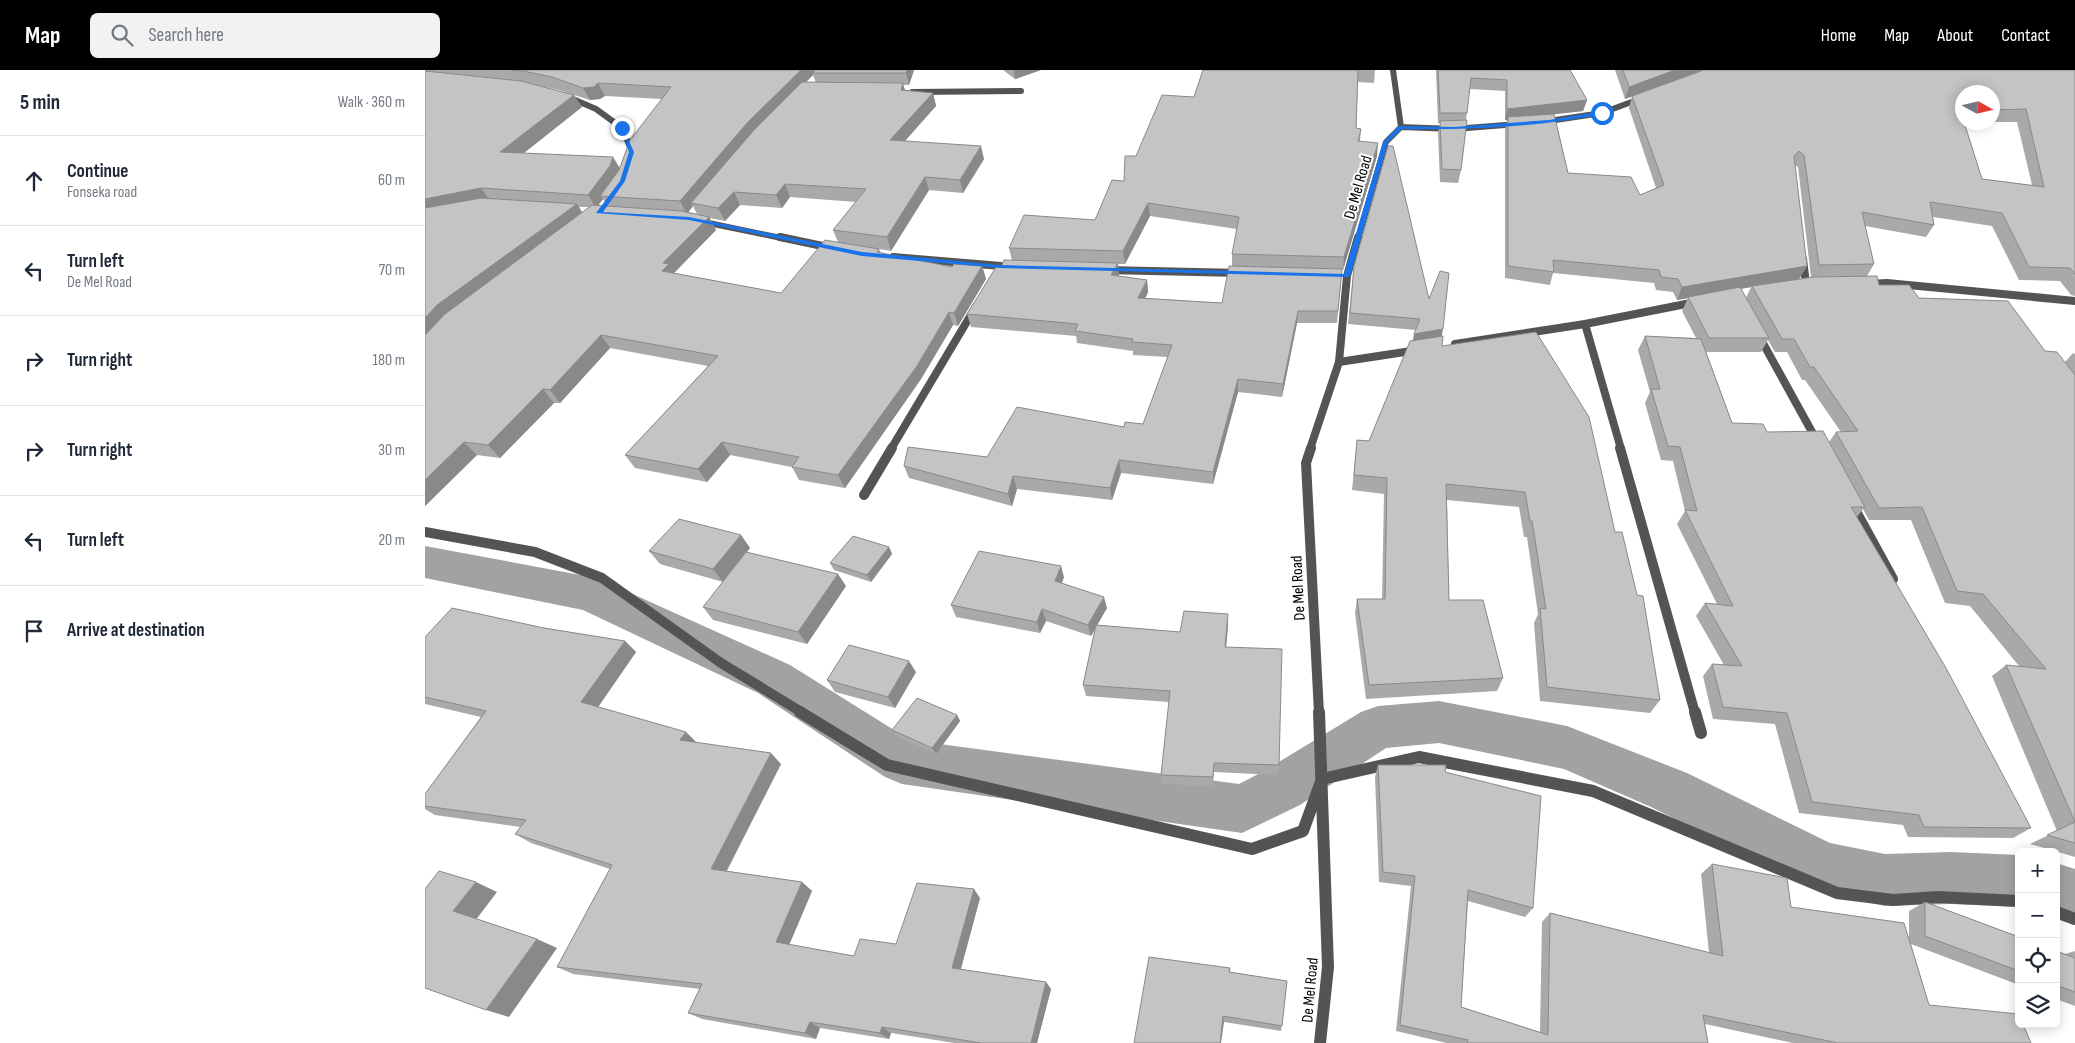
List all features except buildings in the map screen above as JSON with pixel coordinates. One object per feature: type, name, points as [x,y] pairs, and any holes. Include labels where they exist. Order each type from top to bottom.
[{"type":"street","points":[[1393,70],[1401,127],[1454,128],[1549,121],[1602,113],[1646,96]]},
{"type":"street","points":[[904,92],[1021,91]]},
{"type":"street","points":[[556,95],[596,109],[622,128],[632,152],[627,166]]},
{"type":"street","name":"De Mel Road","points":[[1320,1043],[1328,968],[1322,779],[1306,463],[1339,362],[1342,276],[1386,142],[1401,127]]},
{"type":"street","points":[[689,219],[843,250]]},
{"type":"street","points":[[1803,255],[1801,285],[1815,284]]},
{"type":"street","points":[[882,256],[1019,267]]},
{"type":"street","points":[[995,275],[1000,266]]},
{"type":"street","points":[[1097,269],[1247,273]]},
{"type":"street","points":[[1860,284],[1887,283],[2075,301]]},
{"type":"street","points":[[2000,295],[2006,302]]},
{"type":"street","points":[[863,495],[980,300]]},
{"type":"street","points":[[1447,345],[1585,324],[1707,300]]},
{"type":"street","points":[[1585,324],[1701,733]]},
{"type":"street","points":[[1755,329],[1821,450]]},
{"type":"street","points":[[1339,362],[1428,348]]},
{"type":"street","points":[[1845,493],[1898,587]]},
{"type":"street","points":[[425,532],[535,552],[602,578],[721,663],[887,765],[1252,849],[1303,831],[1322,779],[1419,757],[1593,792],[1837,893],[1893,900],[1939,897],[2015,901]]},
{"type":"street","points":[[2060,913],[2075,919]]},
{"type":"waterway","points":[[425,562],[591,594],[774,679],[902,761],[1242,809],[1282,788],[1378,727],[1439,722],[1567,748],[1669,790],[1826,868],[1885,880],[1951,878],[2015,881]]},
{"type":"waterway","points":[[2060,891],[2075,896]]},
{"type":"route","points":[[622,128],[632,152],[622,181],[599,213],[689,219],[862,254],[1000,266],[1347,276],[1386,142],[1401,127],[1454,128],[1549,121],[1602,113]]}]
